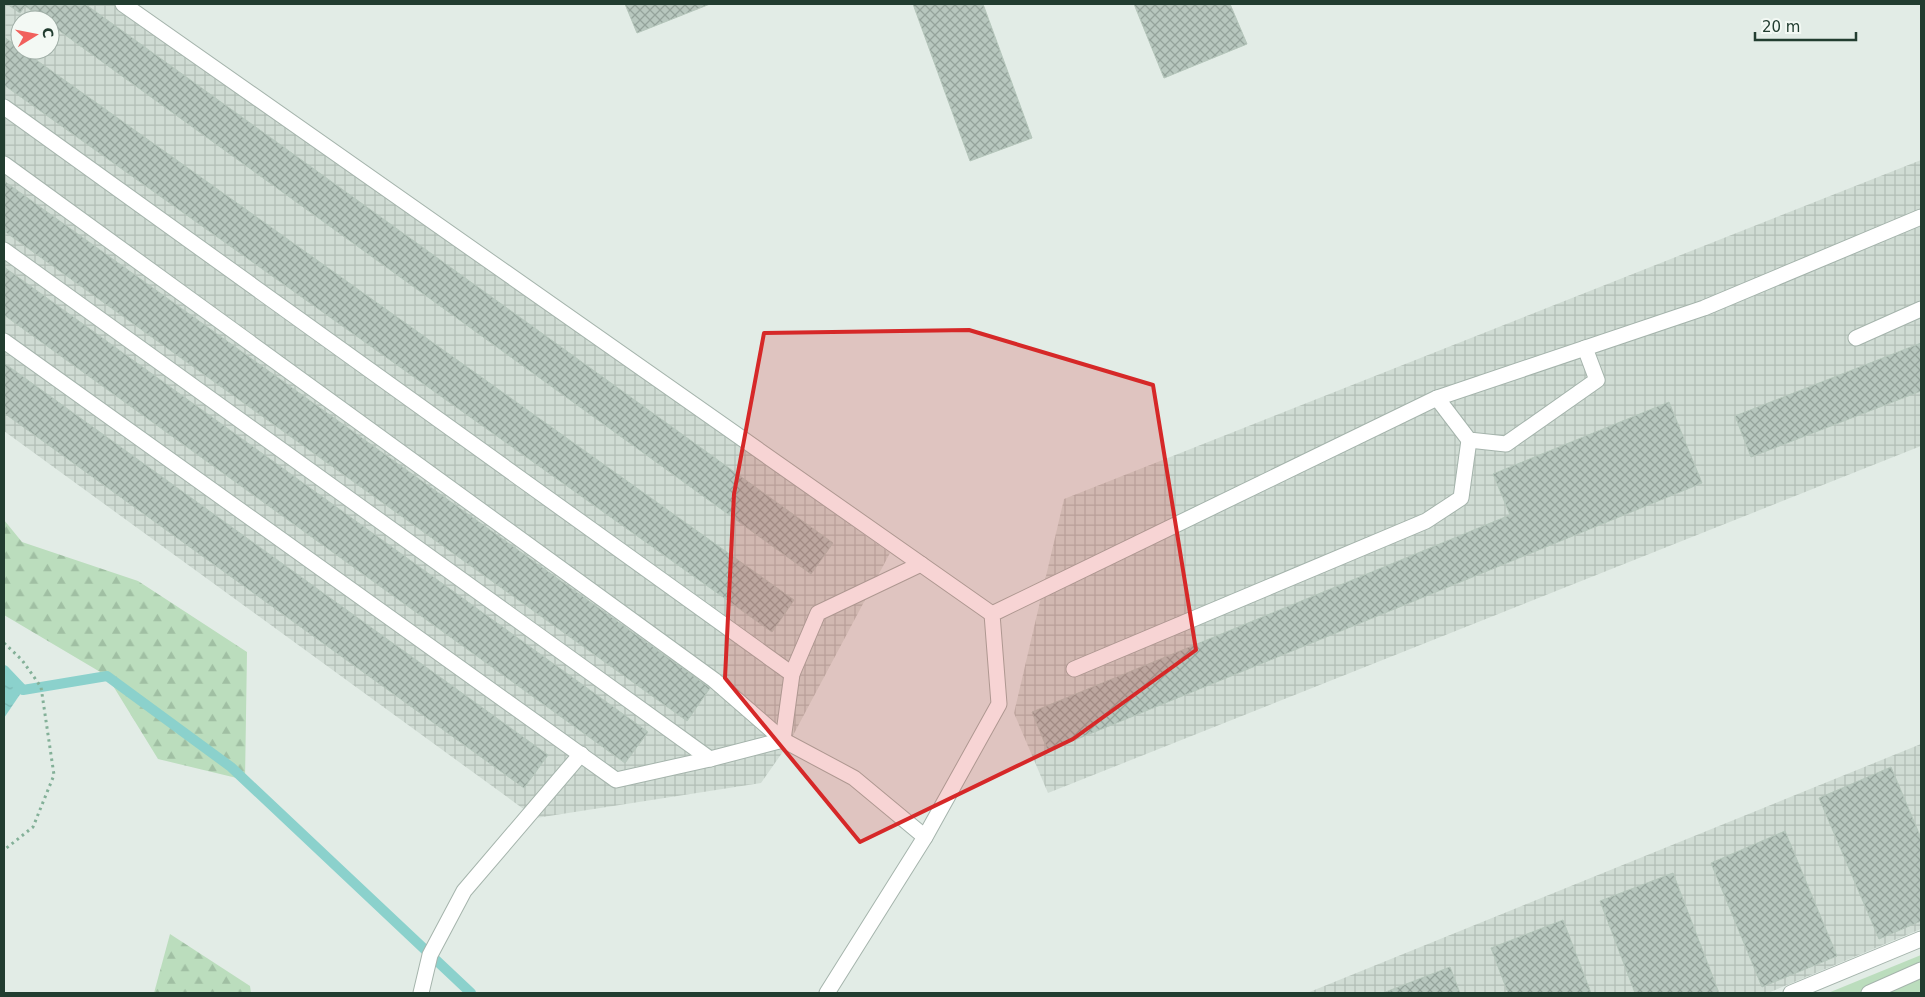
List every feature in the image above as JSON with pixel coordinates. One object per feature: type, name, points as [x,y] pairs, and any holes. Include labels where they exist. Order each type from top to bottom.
[{"type":"lane","points":[[123,4],[992,614]]},
{"type":"lane","points":[[4,107],[792,674]]},
{"type":"lane","points":[[4,164],[714,680],[782,740],[854,778],[925,837]]},
{"type":"lane","points":[[992,614],[1437,398],[1704,308],[1921,217]]},
{"type":"lane","points":[[4,250],[710,759]]},
{"type":"lane","points":[[1856,338],[1921,309]]},
{"type":"lane","points":[[4,340],[616,780],[710,759],[782,740]]},
{"type":"lane","points":[[1469,440],[1506,444],[1597,380],[1585,348]]},
{"type":"lane","points":[[1074,669],[1426,521],[1461,498],[1469,440],[1437,398]]},
{"type":"lane","points":[[782,740],[792,674],[818,613],[921,564]]},
{"type":"lane","points":[[828,993],[925,837],[999,704],[992,614]]},
{"type":"lane","points":[[421,993],[430,955],[464,891],[581,754]]},
{"type":"lane","points":[[1791,993],[1921,939]]},
{"type":"lane","points":[[1869,993],[1921,970]]},
{"type":"path","points":[[4,643],[22,660],[42,687],[54,775],[33,827],[4,850]]},
{"type":"highlighted area","points":[[969,330],[1153,385],[1196,650],[1073,739],[860,842],[725,678],[734,494],[764,333]]},
{"type":"shaded area","points":[[4,4],[123,4],[890,553],[789,743],[761,783],[536,818],[4,431]]},
{"type":"shaded area","points":[[1921,160],[1921,446],[1048,793],[1014,713],[1064,499]]},
{"type":"shaded area","points":[[1921,744],[1921,929],[1768,993],[1307,993]]},
{"type":"green space","points":[[4,520],[22,542],[138,581],[247,652],[245,780],[158,759],[107,676],[4,615]]},
{"type":"green space","points":[[170,934],[250,986],[251,993],[154,993]]},
{"type":"green space","points":[[1921,955],[1921,993],[1828,993]]},
{"type":"water","points":[[4,670],[23,690],[4,718]]},
{"type":"building","points":[[7,4],[85,4],[833,543],[811,574],[60,31],[60,10],[30,10],[25,6],[22,10],[16,10]]},
{"type":"building","points":[[625,4],[710,4],[637,33]]},
{"type":"building","points":[[913,4],[983,4],[1032,138],[970,161]]},
{"type":"building","points":[[1134,4],[1230,4],[1247,44],[1164,78]]},
{"type":"building","points":[[4,37],[10,41],[10,60],[36,60],[794,600],[772,632],[4,85]]},
{"type":"building","points":[[4,181],[710,688],[687,721],[4,231]]},
{"type":"building","points":[[4,267],[648,732],[625,763],[4,315]]},
{"type":"building","points":[[1921,343],[1921,391],[1751,457],[1735,416]]},
{"type":"building","points":[[4,363],[548,755],[524,788],[4,413]]},
{"type":"building","points":[[1669,402],[1702,483],[1048,751],[1032,712],[1510,515],[1493,474]]},
{"type":"building","points":[[1891,767],[1921,838],[1921,921],[1879,939],[1819,798]]},
{"type":"building","points":[[1785,831],[1837,956],[1762,987],[1711,863]]},
{"type":"building","points":[[1673,873],[1719,993],[1635,993],[1600,901]]},
{"type":"building","points":[[1563,920],[1591,993],[1508,993],[1491,948]]},
{"type":"building","points":[[1450,967],[1460,993],[1383,993]]},
{"type":"waterway","points":[[4,670],[23,690],[107,676],[231,767],[471,993]]}]
